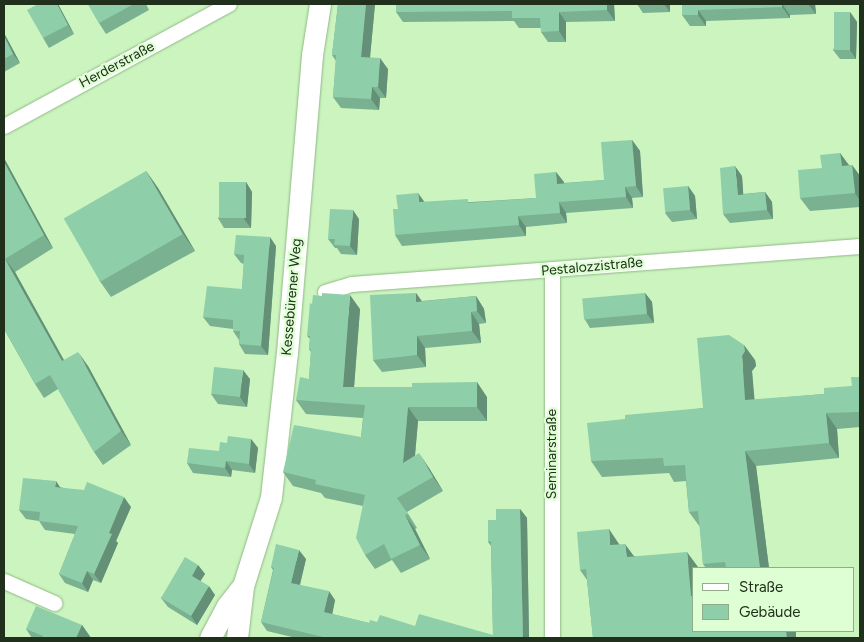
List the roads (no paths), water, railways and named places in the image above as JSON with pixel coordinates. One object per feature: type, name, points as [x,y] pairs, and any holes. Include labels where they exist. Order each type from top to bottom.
[{"type":"main road","name":"Kessebürener Weg","points":[[238,638],[243,586],[271,497],[287,353],[312,55],[320,4]]},
{"type":"main road","name":"Kessebürener Weg","points":[[210,638],[227,606],[243,586]]},
{"type":"street","name":"Herderstraße","points":[[4,126],[230,4]]},
{"type":"street","name":"Pestalozzistraße","points":[[325,292],[351,284],[860,246]]},
{"type":"street","name":"Seminarstraße","points":[[552,270],[552,638]]},
{"type":"street","points":[[4,581],[54,603]]}]
